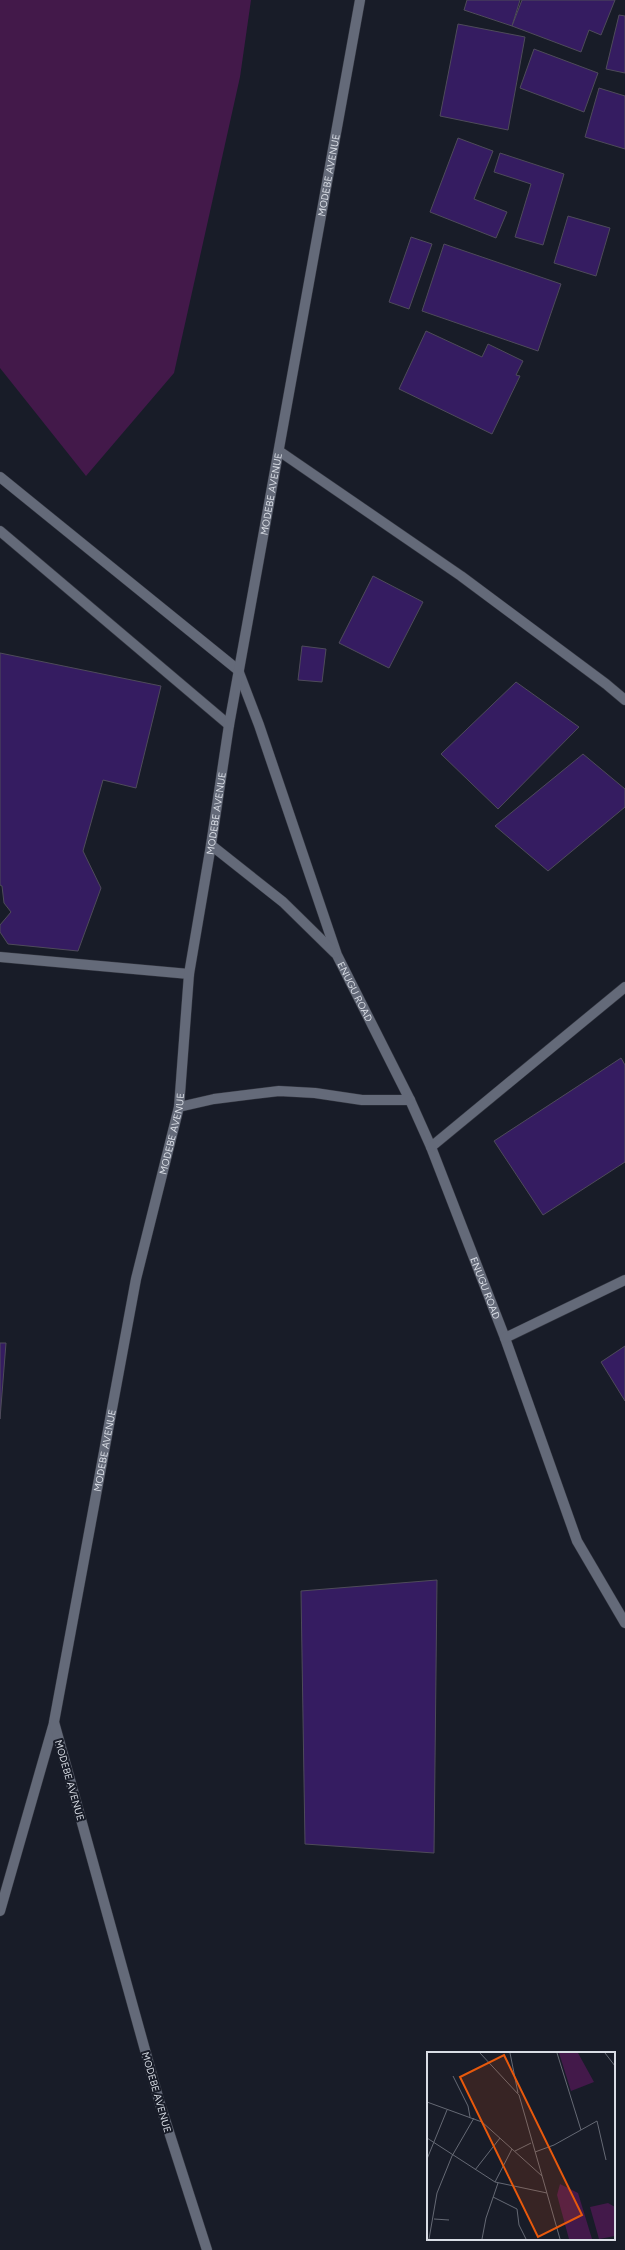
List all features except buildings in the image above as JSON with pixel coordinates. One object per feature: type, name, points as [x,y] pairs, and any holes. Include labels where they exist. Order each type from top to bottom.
[{"type":"street","name":"MODEBE AVENUE","points":[[206,2250],[160,2104],[54,1722],[136,1279],[179,1107],[189,974],[212,844],[229,725],[360,0]]},
{"type":"street","points":[[279,451],[461,576],[606,684],[625,700]]},
{"type":"street","points":[[0,477],[238,670],[259,725],[337,955]]},
{"type":"street","points":[[0,530],[229,725]]},
{"type":"street","points":[[212,844],[283,902],[337,955]]},
{"type":"street","name":"ENUGU ROAD","points":[[337,955],[410,1100],[431,1148],[505,1338],[577,1541],[625,1623]]},
{"type":"street","points":[[0,957],[189,974]]},
{"type":"street","points":[[431,1148],[625,987]]},
{"type":"street","points":[[179,1107],[214,1099],[279,1091],[314,1093],[362,1100],[410,1100]]},
{"type":"street","points":[[505,1338],[625,1280]]},
{"type":"street","points":[[0,1911],[54,1722]]},
{"type":"shaded area","points":[[0,0],[251,0],[240,77],[174,373],[86,476],[0,368]]}]
